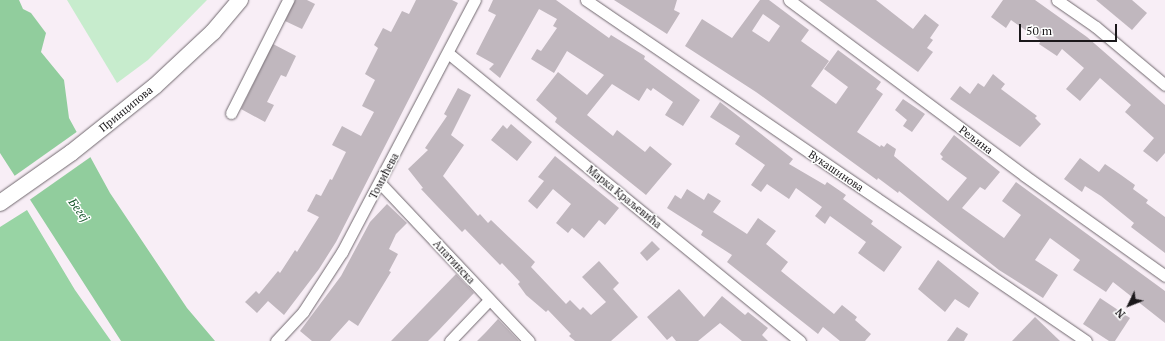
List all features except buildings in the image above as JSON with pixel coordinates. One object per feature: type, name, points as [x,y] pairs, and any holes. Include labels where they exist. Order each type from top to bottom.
[{"type":"street","name":"Принципова","points":[[0,203],[71,153],[155,86],[213,32],[240,0]]},
{"type":"street","points":[[231,113],[288,0]]},
{"type":"street","name":"Томићева","points":[[276,341],[303,312],[324,282],[380,183],[475,0]]},
{"type":"street","name":"Вукашинова","points":[[586,0],[1086,341]]},
{"type":"street","name":"Рељина","points":[[789,0],[1025,176],[1165,276]]},
{"type":"street","points":[[1057,0],[1096,27],[1165,85]]},
{"type":"street","name":"Марка Краљевића","points":[[448,53],[800,341]]},
{"type":"street","name":"Апатинска","points":[[380,183],[529,341]]},
{"type":"street","points":[[450,341],[489,300]]},
{"type":"shaded area","points":[[67,0],[207,0],[148,60],[117,83]]},
{"type":"shaded area","points":[[27,210],[75,290],[111,341],[0,341],[0,227]]},
{"type":"water","name":"Бегеј","points":[[0,0],[19,0],[23,9],[31,13],[46,33],[41,52],[64,80],[69,118],[110,193],[187,308],[215,341],[121,341],[0,153]]},
{"type":"pier","points":[[78,131],[92,156],[28,201],[13,177]]}]
